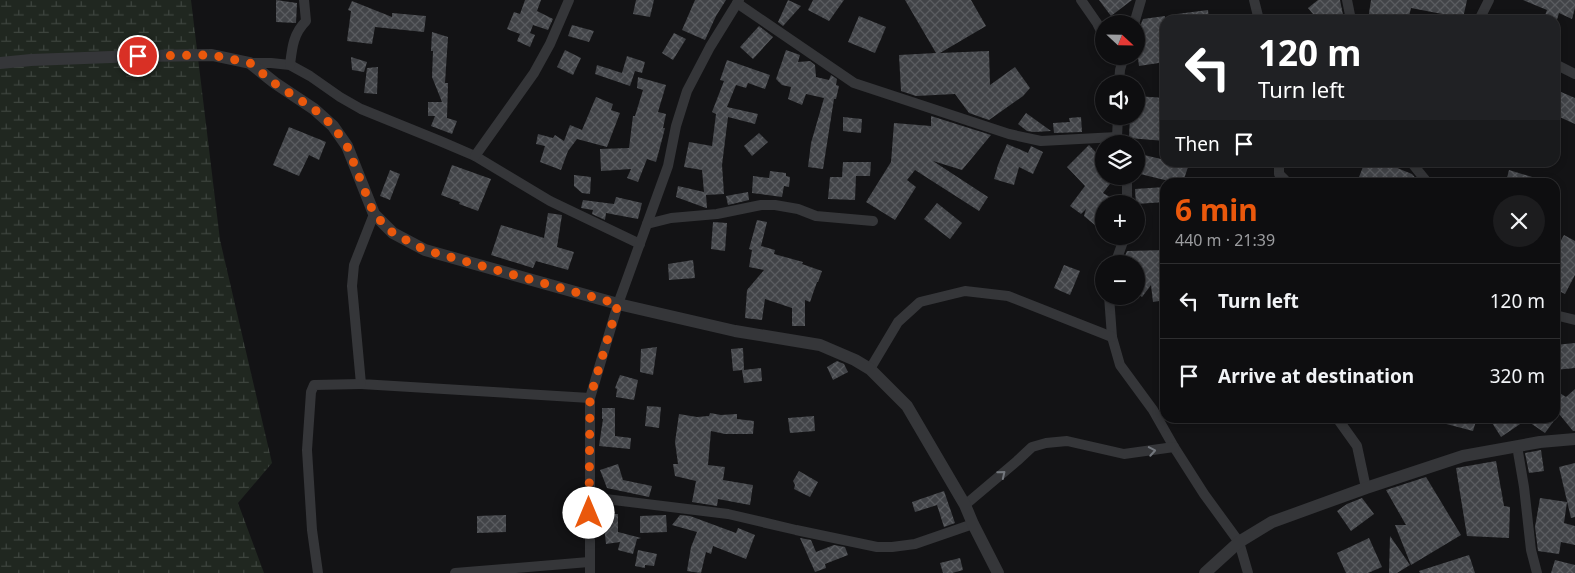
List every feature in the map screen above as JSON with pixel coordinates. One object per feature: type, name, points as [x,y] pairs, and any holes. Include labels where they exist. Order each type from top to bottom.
[{"type":"street","points":[[290,65],[294,39],[298,29],[306,21],[304,0]]},
{"type":"street","points":[[475,156],[534,73],[550,44],[569,0]]},
{"type":"street","points":[[1081,0],[1095,20]]},
{"type":"street","points":[[1137,15],[1141,0]]},
{"type":"street","points":[[1254,0],[1258,15]]},
{"type":"street","points":[[1347,0],[1350,15]]},
{"type":"street","points":[[1482,15],[1489,0]]},
{"type":"street","points":[[590,573],[590,398],[618,304],[668,166],[676,126],[687,90],[710,46],[738,1],[854,83],[1009,134],[1041,142],[1095,141]]},
{"type":"street","points":[[0,63],[90,58],[212,55],[250,63],[271,62],[290,65],[326,85],[340,97],[361,109],[475,156],[550,201],[640,244]]},
{"type":"street","points":[[250,63],[274,83],[314,109],[333,126],[347,146],[374,214],[393,233],[425,250],[618,304],[734,331],[820,346],[870,369],[908,406],[964,505],[998,573]]},
{"type":"street","points":[[1118,65],[1120,70]]},
{"type":"street","points":[[1120,75],[1121,65]]},
{"type":"street","points":[[1560,66],[1575,74]]},
{"type":"street","points":[[1279,167],[1279,174],[1283,178]]},
{"type":"street","points":[[1415,167],[1424,178]]},
{"type":"street","points":[[648,224],[671,218],[716,214],[762,205],[798,209],[816,216],[873,221]]},
{"type":"street","points":[[361,384],[352,286],[354,265],[374,214]]},
{"type":"street","points":[[870,369],[898,322],[920,302],[965,291],[1008,296],[1112,337]]},
{"type":"street","points":[[1110,305],[1112,337],[1120,365],[1152,410],[1204,494],[1239,542],[1248,573]]},
{"type":"street","points":[[1560,316],[1575,320]]},
{"type":"street","points":[[318,573],[312,530],[307,450],[311,392],[314,385],[361,384],[590,398]]},
{"type":"street","points":[[1341,423],[1357,446],[1366,488]]},
{"type":"street","points":[[1205,573],[1239,542],[1272,522],[1463,456],[1540,442],[1575,439]]},
{"type":"street","points":[[964,505],[1032,447],[1046,443],[1067,441],[1124,454],[1174,447]]},
{"type":"street","points":[[1517,446],[1531,550],[1537,573]]},
{"type":"street","points":[[589,497],[728,514],[877,547],[915,544],[973,524]]},
{"type":"street","points":[[455,573],[590,562]]},
{"type":"green space","points":[[0,0],[191,0],[220,240],[272,463],[238,503],[264,573],[0,573]]},
{"type":"building","points":[[276,0],[297,3],[296,23],[276,22]]},
{"type":"building","points":[[525,0],[541,0],[537,11],[553,19],[548,30],[533,25],[530,33],[535,35],[530,47],[517,41],[520,34],[507,29],[514,12],[520,14]]},
{"type":"building","points":[[636,0],[654,0],[650,17],[633,14]]},
{"type":"building","points":[[695,0],[726,0],[705,40],[682,30]]},
{"type":"building","points":[[788,0],[801,6],[783,26],[778,22]]},
{"type":"building","points":[[813,0],[844,0],[829,21],[808,10]]},
{"type":"building","points":[[905,0],[971,0],[986,26],[940,53],[989,51],[990,85],[1015,67],[1030,88],[1023,96],[989,120],[969,113],[955,94],[916,96],[901,91],[899,55],[936,53]]},
{"type":"building","points":[[1099,0],[1132,0],[1112,15],[1110,15]]},
{"type":"building","points":[[1318,0],[1340,0],[1343,15],[1314,15],[1308,8]]},
{"type":"building","points":[[1371,0],[1467,0],[1464,15],[1447,15],[1411,8],[1409,15],[1369,15]]},
{"type":"building","points":[[1523,0],[1575,0],[1572,19],[1559,13],[1558,15],[1545,15],[1547,10]]},
{"type":"building","points":[[352,1],[392,17],[392,13],[426,16],[424,32],[375,27],[372,44],[347,41],[351,11],[348,10]]},
{"type":"building","points":[[1208,10],[1208,15],[1177,15]]},
{"type":"building","points":[[859,16],[886,27],[875,53],[848,42]]},
{"type":"building","points":[[1160,17],[1160,63],[1139,66],[1145,65],[1145,19]]},
{"type":"building","points":[[572,25],[594,31],[589,42],[568,36]]},
{"type":"building","points":[[759,26],[773,37],[753,59],[740,47]]},
{"type":"building","points":[[432,32],[448,37],[445,83],[448,83],[447,118],[457,121],[452,134],[431,126],[435,116],[428,116],[428,102],[442,102],[432,77]]},
{"type":"building","points":[[674,33],[686,39],[673,60],[662,53]]},
{"type":"building","points":[[565,50],[581,58],[573,75],[557,67]]},
{"type":"building","points":[[786,50],[800,55],[798,62],[810,61],[815,65],[816,77],[829,80],[831,75],[837,79],[836,85],[839,86],[836,99],[834,99],[823,169],[808,167],[811,143],[824,98],[806,94],[802,105],[788,99],[791,87],[782,85],[776,79]]},
{"type":"building","points":[[627,56],[645,62],[642,73],[635,71],[630,86],[595,74],[597,65],[622,73]]},
{"type":"building","points":[[351,57],[367,62],[364,72],[352,70]]},
{"type":"building","points":[[727,60],[770,75],[765,89],[748,83],[746,88],[736,85],[727,107],[758,114],[755,124],[728,117],[722,165],[724,194],[706,195],[706,208],[676,197],[678,186],[704,192],[702,170],[684,167],[689,142],[712,146],[716,114],[712,112],[724,81],[720,80]]},
{"type":"building","points":[[378,67],[377,94],[364,93],[367,68]]},
{"type":"building","points":[[638,77],[666,85],[658,112],[666,114],[663,128],[665,128],[656,162],[647,159],[638,182],[627,178],[631,169],[601,171],[600,149],[629,148],[633,116],[635,116],[643,90],[637,88]]},
{"type":"building","points":[[1561,92],[1575,98],[1575,124],[1560,117]]},
{"type":"building","points":[[596,97],[613,104],[611,110],[620,113],[607,147],[577,139],[568,151],[561,170],[540,162],[545,146],[536,144],[538,134],[553,138],[555,135],[564,141],[570,125],[582,130]]},
{"type":"building","points":[[1145,97],[1160,98],[1160,141],[1145,139],[1145,135],[1129,135],[1130,125],[1145,125]]},
{"type":"building","points":[[1026,113],[1051,131],[1027,131],[1018,124]]},
{"type":"building","points":[[931,116],[991,135],[962,170],[933,161],[988,197],[979,211],[915,170],[907,180],[916,187],[895,220],[866,202],[891,162],[894,123],[931,126]]},
{"type":"building","points":[[843,117],[862,119],[861,133],[843,131]]},
{"type":"building","points":[[1081,117],[1082,132],[1054,133],[1053,123],[1070,122],[1069,118]]},
{"type":"building","points":[[289,127],[326,142],[319,160],[309,155],[299,176],[273,165]]},
{"type":"building","points":[[759,133],[768,142],[752,156],[744,146]]},
{"type":"building","points":[[1007,144],[1028,153],[1031,146],[1043,152],[1033,174],[1019,167],[1014,185],[994,179]]},
{"type":"building","points":[[1089,145],[1095,151],[1095,185],[1109,185],[1103,193],[1106,195],[1095,195],[1095,225],[1084,216],[1086,209],[1081,214],[1070,206],[1085,186],[1067,167]]},
{"type":"building","points":[[1145,155],[1160,159],[1160,167],[1188,167],[1184,178],[1160,179],[1145,175]]},
{"type":"building","points":[[843,162],[871,162],[870,176],[856,176],[855,200],[828,199],[830,177],[842,177]]},
{"type":"building","points":[[452,165],[491,179],[478,211],[441,195]]},
{"type":"building","points":[[1363,167],[1394,167],[1412,174],[1416,178],[1359,178]]},
{"type":"building","points":[[390,170],[400,174],[390,200],[380,196]]},
{"type":"building","points":[[1509,170],[1535,178],[1507,178]]},
{"type":"building","points":[[770,171],[786,173],[786,176],[790,177],[789,187],[784,186],[782,197],[752,193],[753,176],[769,178]]},
{"type":"building","points":[[574,175],[591,177],[590,194],[582,193],[574,186]]},
{"type":"building","points":[[1160,187],[1160,202],[1145,203],[1145,195],[1135,195],[1135,189]]},
{"type":"building","points":[[748,192],[749,200],[728,205],[726,196]]},
{"type":"building","points":[[616,197],[642,203],[638,219],[606,213],[605,220],[592,214],[593,210],[581,208],[583,200],[614,204]]},
{"type":"building","points":[[937,203],[962,223],[950,239],[924,219]]},
{"type":"building","points":[[548,213],[562,215],[557,247],[574,252],[568,270],[536,261],[533,268],[491,255],[501,225],[544,238]]},
{"type":"building","points":[[757,220],[767,222],[761,246],[775,250],[774,254],[803,262],[802,264],[822,271],[810,302],[805,300],[805,326],[792,326],[792,308],[765,299],[762,320],[745,318],[747,290],[764,270],[749,267],[752,250],[749,249]]},
{"type":"building","points":[[713,222],[727,223],[725,251],[711,249]]},
{"type":"building","points":[[1564,235],[1575,241],[1575,275],[1565,294],[1560,292],[1560,242]]},
{"type":"building","points":[[1160,250],[1160,301],[1153,302],[1151,285],[1145,293],[1145,255],[1125,255],[1127,251]]},
{"type":"building","points":[[693,260],[695,278],[669,280],[668,264]]},
{"type":"building","points":[[1064,265],[1080,271],[1070,295],[1054,288]]},
{"type":"building","points":[[1575,343],[1575,368],[1560,370],[1560,344]]},
{"type":"building","points":[[657,347],[653,375],[640,372],[641,349]]},
{"type":"building","points":[[743,348],[744,370],[761,368],[762,381],[744,383],[742,370],[733,371],[731,349]]},
{"type":"building","points":[[837,361],[844,364],[848,372],[833,380],[827,367]]},
{"type":"building","points":[[620,375],[638,380],[634,400],[616,397],[617,389],[615,388]]},
{"type":"building","points":[[1575,389],[1575,431],[1560,415],[1560,393],[1566,397]]},
{"type":"building","points":[[647,406],[661,407],[659,428],[645,426]]},
{"type":"building","points":[[602,408],[615,408],[615,436],[631,438],[630,449],[599,446],[603,419]]},
{"type":"building","points":[[710,413],[721,415],[737,414],[737,419],[754,421],[753,434],[725,434],[711,431],[708,465],[725,467],[723,480],[753,485],[750,505],[718,499],[717,506],[692,502],[696,481],[675,476],[673,464],[678,464],[675,442],[679,414],[697,417],[709,416]]},
{"type":"building","points":[[814,416],[815,431],[790,433],[788,418]]},
{"type":"building","points":[[1443,423],[1475,423],[1473,431]]},
{"type":"building","points":[[1492,423],[1522,423],[1501,437]]},
{"type":"building","points":[[1530,423],[1552,423],[1545,433]]},
{"type":"building","points":[[1541,450],[1544,471],[1529,473],[1525,453]]},
{"type":"building","points":[[1496,461],[1504,506],[1510,507],[1509,538],[1467,536],[1456,468]]},
{"type":"building","points":[[1575,463],[1575,517],[1571,518],[1559,467]]},
{"type":"building","points":[[618,464],[623,480],[652,486],[649,497],[607,488],[600,470]]},
{"type":"building","points":[[799,471],[818,482],[810,497],[794,489],[793,481]]},
{"type":"building","points":[[1426,477],[1461,535],[1411,565],[1395,525],[1406,525],[1386,490]]},
{"type":"building","points":[[944,491],[955,523],[944,527],[937,505],[915,512],[912,502]]},
{"type":"building","points":[[1362,498],[1374,514],[1351,531],[1337,511],[1347,504]]},
{"type":"building","points":[[1540,498],[1567,502],[1564,523],[1575,526],[1575,545],[1561,542],[1559,554],[1538,551],[1535,527]]},
{"type":"building","points":[[603,514],[618,514],[618,532],[641,538],[637,539],[633,554],[618,550],[620,542],[606,544],[604,527],[602,527]]},
{"type":"building","points":[[506,515],[506,532],[477,533],[477,516]]},
{"type":"building","points":[[666,515],[667,532],[640,533],[640,516]]},
{"type":"building","points":[[680,515],[690,516],[736,533],[738,528],[755,535],[746,559],[713,546],[711,554],[706,552],[701,573],[687,571],[691,547],[697,532],[672,525]]},
{"type":"building","points":[[1390,536],[1410,565],[1397,573],[1389,573]]},
{"type":"building","points":[[800,538],[811,540],[816,552],[834,545],[845,547],[848,555],[825,564],[826,568],[815,572]]},
{"type":"building","points":[[1369,538],[1382,567],[1368,573],[1346,573],[1337,553]]},
{"type":"building","points":[[638,550],[657,554],[654,566],[645,565],[645,568],[635,566]]},
{"type":"building","points":[[1469,555],[1475,573],[1420,573],[1419,571]]},
{"type":"building","points":[[960,558],[963,570],[943,573],[940,563]]},
{"type":"building","points":[[1555,560],[1575,565],[1575,573],[1551,573]]},
{"type":"route","points":[[138,56],[212,55],[250,63],[274,83],[314,109],[333,126],[347,146],[374,214],[393,233],[425,250],[618,304],[590,398],[589,513]]}]
